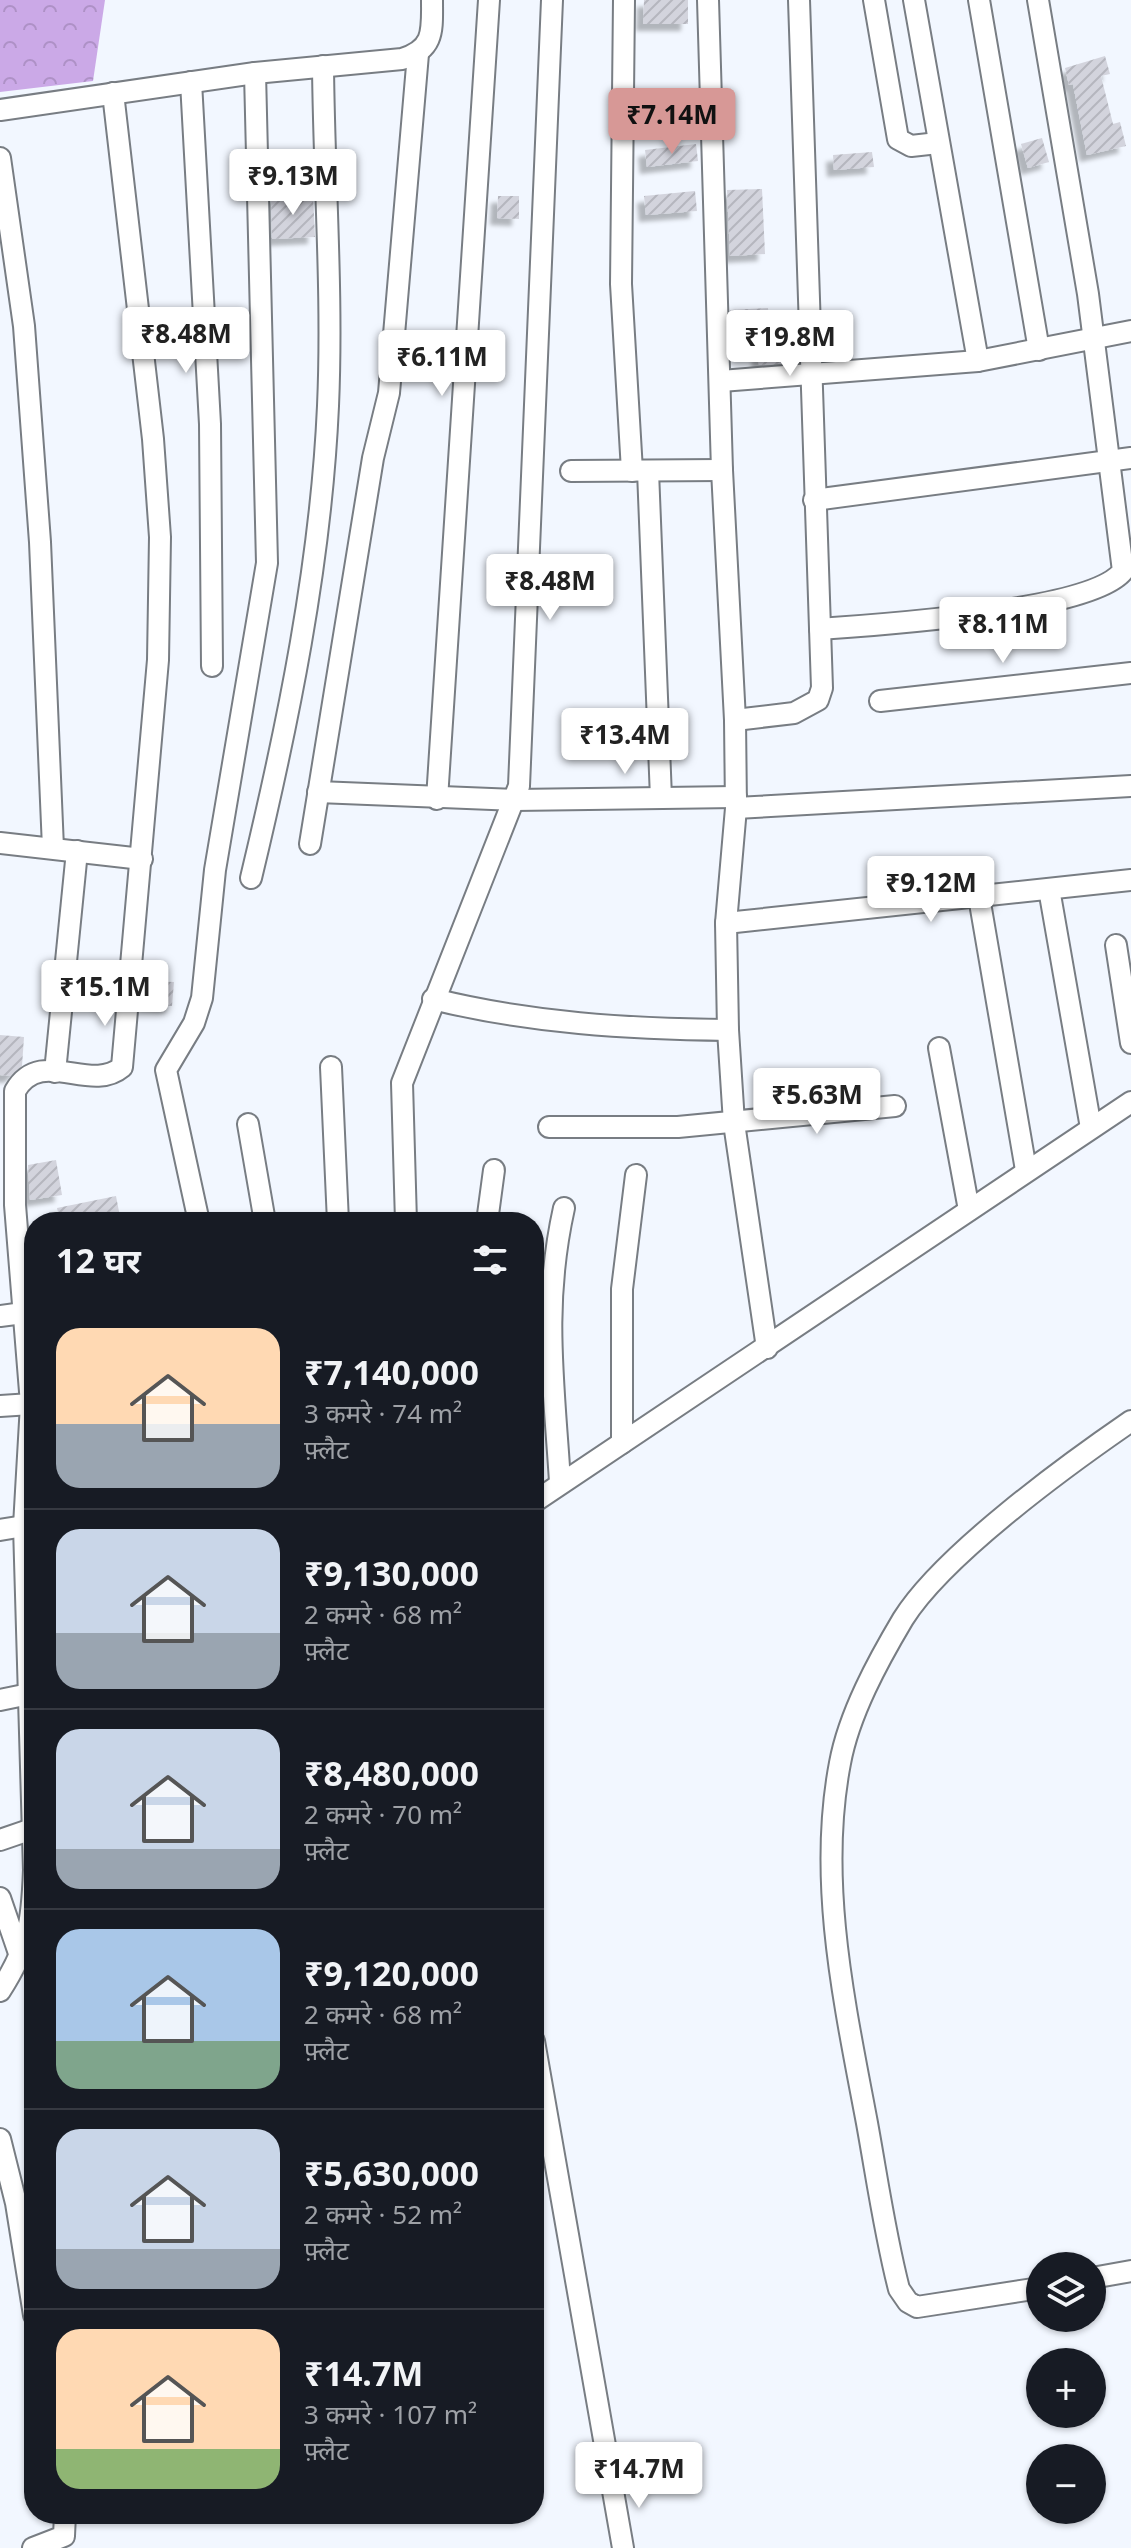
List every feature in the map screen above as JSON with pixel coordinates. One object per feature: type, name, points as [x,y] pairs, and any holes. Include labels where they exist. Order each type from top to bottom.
[{"type":"street","points":[[310,844],[373,458],[389,393],[418,54],[432,35],[432,0]]},
{"type":"street","points":[[437,799],[489,0]]},
{"type":"street","points":[[406,1212],[402,1083],[515,800],[522,760],[552,0]]},
{"type":"street","points":[[624,0],[621,284],[640,471],[661,798]]},
{"type":"street","points":[[708,0],[722,470],[735,720],[736,803],[726,923],[728,1030],[734,1123],[767,1348]]},
{"type":"street","points":[[735,720],[794,713],[818,700],[822,688],[799,0]]},
{"type":"street","points":[[874,0],[898,139],[911,146],[938,143]]},
{"type":"street","points":[[914,0],[978,361]]},
{"type":"street","points":[[979,0],[1039,350]]},
{"type":"street","points":[[820,629],[968,614],[1042,602],[1114,582],[1123,571],[1124,558],[1106,460],[1094,339],[1038,0]]},
{"type":"street","points":[[0,110],[255,73],[418,54]]},
{"type":"street","points":[[251,878],[298,648],[325,434],[329,350],[323,66]]},
{"type":"street","points":[[197,1212],[166,1070],[194,1023],[202,998],[215,870],[267,563],[255,73]]},
{"type":"street","points":[[191,82],[210,424],[212,666]]},
{"type":"street","points":[[24,1324],[7,1206],[15,1091],[29,1073],[106,1074],[122,1067],[158,660],[160,537],[153,439],[113,93]]},
{"type":"street","points":[[0,158],[27,373],[40,542],[53,848]]},
{"type":"street","points":[[721,381],[978,361],[1131,331]]},
{"type":"street","points":[[814,500],[1131,458]]},
{"type":"street","points":[[571,471],[722,470]]},
{"type":"street","points":[[880,701],[1131,673]]},
{"type":"street","points":[[318,792],[437,799],[661,798],[736,803],[1131,786]]},
{"type":"street","points":[[0,843],[142,859]]},
{"type":"street","points":[[55,1072],[77,851]]},
{"type":"street","points":[[726,923],[1131,880]]},
{"type":"street","points":[[1049,889],[1091,1128]]},
{"type":"street","points":[[979,897],[1026,1170]]},
{"type":"street","points":[[1116,945],[1131,1043]]},
{"type":"street","points":[[433,999],[476,1009],[597,1026],[728,1030]]},
{"type":"street","points":[[939,1048],[969,1210]]},
{"type":"street","points":[[331,1067],[338,1212]]},
{"type":"street","points":[[544,1494],[1131,1102]]},
{"type":"street","points":[[549,1127],[622,1129],[734,1123],[895,1106]]},
{"type":"street","points":[[248,1124],[263,1212]]},
{"type":"street","points":[[488,1212],[494,1170]]},
{"type":"street","points":[[622,1443],[622,1289],[636,1175]]},
{"type":"street","points":[[560,1482],[548,1320],[555,1247],[564,1208]]},
{"type":"street","points":[[0,1316],[23,1313]]},
{"type":"street","points":[[0,1406],[24,1404]]},
{"type":"street","points":[[1026,2290],[917,2307],[908,2302],[899,2289],[851,2037],[834,1916],[832,1830],[840,1761],[857,1709],[904,1617],[940,1575],[995,1526],[1131,1421]]},
{"type":"street","points":[[0,1530],[24,1526]]},
{"type":"street","points":[[0,1700],[24,1695]]},
{"type":"street","points":[[0,1840],[24,1832]]},
{"type":"street","points":[[0,1898],[21,1959]]},
{"type":"street","points":[[0,1991],[21,1959],[24,1946]]},
{"type":"street","points":[[544,2126],[623,2548]]},
{"type":"street","points":[[0,2139],[24,2199]]},
{"type":"street","points":[[1106,2275],[1131,2271]]},
{"type":"street","points":[[33,2548],[64,2536],[65,2524]]},
{"type":"green space","points":[[0,0],[105,0],[93,81],[0,92]]},
{"type":"building","points":[[644,0],[688,0],[688,24],[643,24]]},
{"type":"building","points":[[1105,56],[1110,74],[1101,76],[1113,124],[1120,122],[1126,146],[1087,155],[1073,84],[1069,85],[1065,68]]},
{"type":"building","points":[[1042,138],[1049,162],[1028,168],[1021,144]]},
{"type":"building","points":[[696,144],[698,161],[647,167],[645,150]]},
{"type":"building","points":[[872,152],[874,167],[834,170],[833,155]]},
{"type":"building","points":[[762,189],[765,254],[730,256],[727,190]]},
{"type":"building","points":[[695,191],[697,211],[646,215],[644,196]]},
{"type":"building","points":[[313,194],[315,237],[272,239],[271,196]]},
{"type":"building","points":[[498,196],[519,196],[519,219],[497,218]]},
{"type":"building","points":[[768,308],[770,343],[731,345],[730,310]]},
{"type":"building","points":[[789,348],[790,363],[759,365],[758,352]]},
{"type":"building","points":[[146,981],[174,982],[172,1006],[145,1004]]},
{"type":"building","points":[[0,1035],[24,1037],[22,1066],[11,1076],[0,1075]]},
{"type":"building","points":[[56,1160],[62,1195],[30,1200],[28,1165]]},
{"type":"building","points":[[116,1196],[119,1212],[58,1212],[57,1208]]}]
